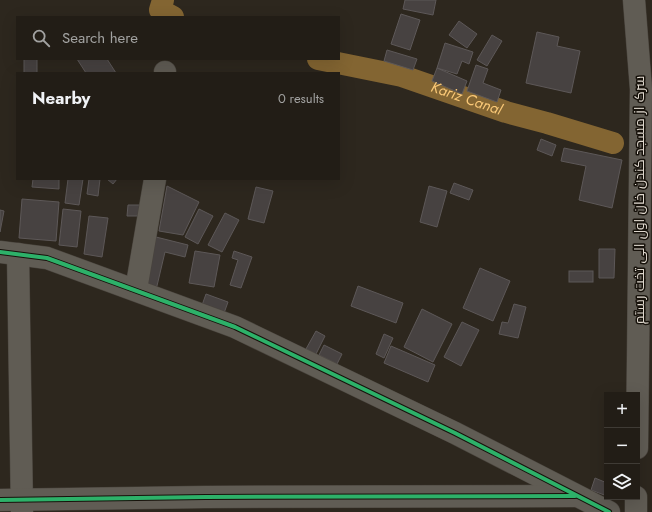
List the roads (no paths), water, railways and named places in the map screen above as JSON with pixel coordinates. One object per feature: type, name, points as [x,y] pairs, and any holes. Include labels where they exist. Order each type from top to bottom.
[{"type":"street","name":"سرک از مسجد کندن خان اول الی تخت رستم","points":[[634,0],[642,89],[638,392]]},
{"type":"street","points":[[136,290],[155,180]]},
{"type":"street","points":[[23,506],[9,253],[47,258],[235,327],[455,433],[608,512]]},
{"type":"street","points":[[639,428],[652,437]]},
{"type":"street","points":[[0,500],[23,506],[205,497],[577,496]]},
{"type":"street","points":[[636,500],[636,512]]},
{"type":"waterway","name":"Kariz Canal","points":[[163,0],[160,10],[171,16]]},
{"type":"waterway","name":"Kariz Canal","points":[[323,60],[402,76],[506,112],[613,143]]}]
